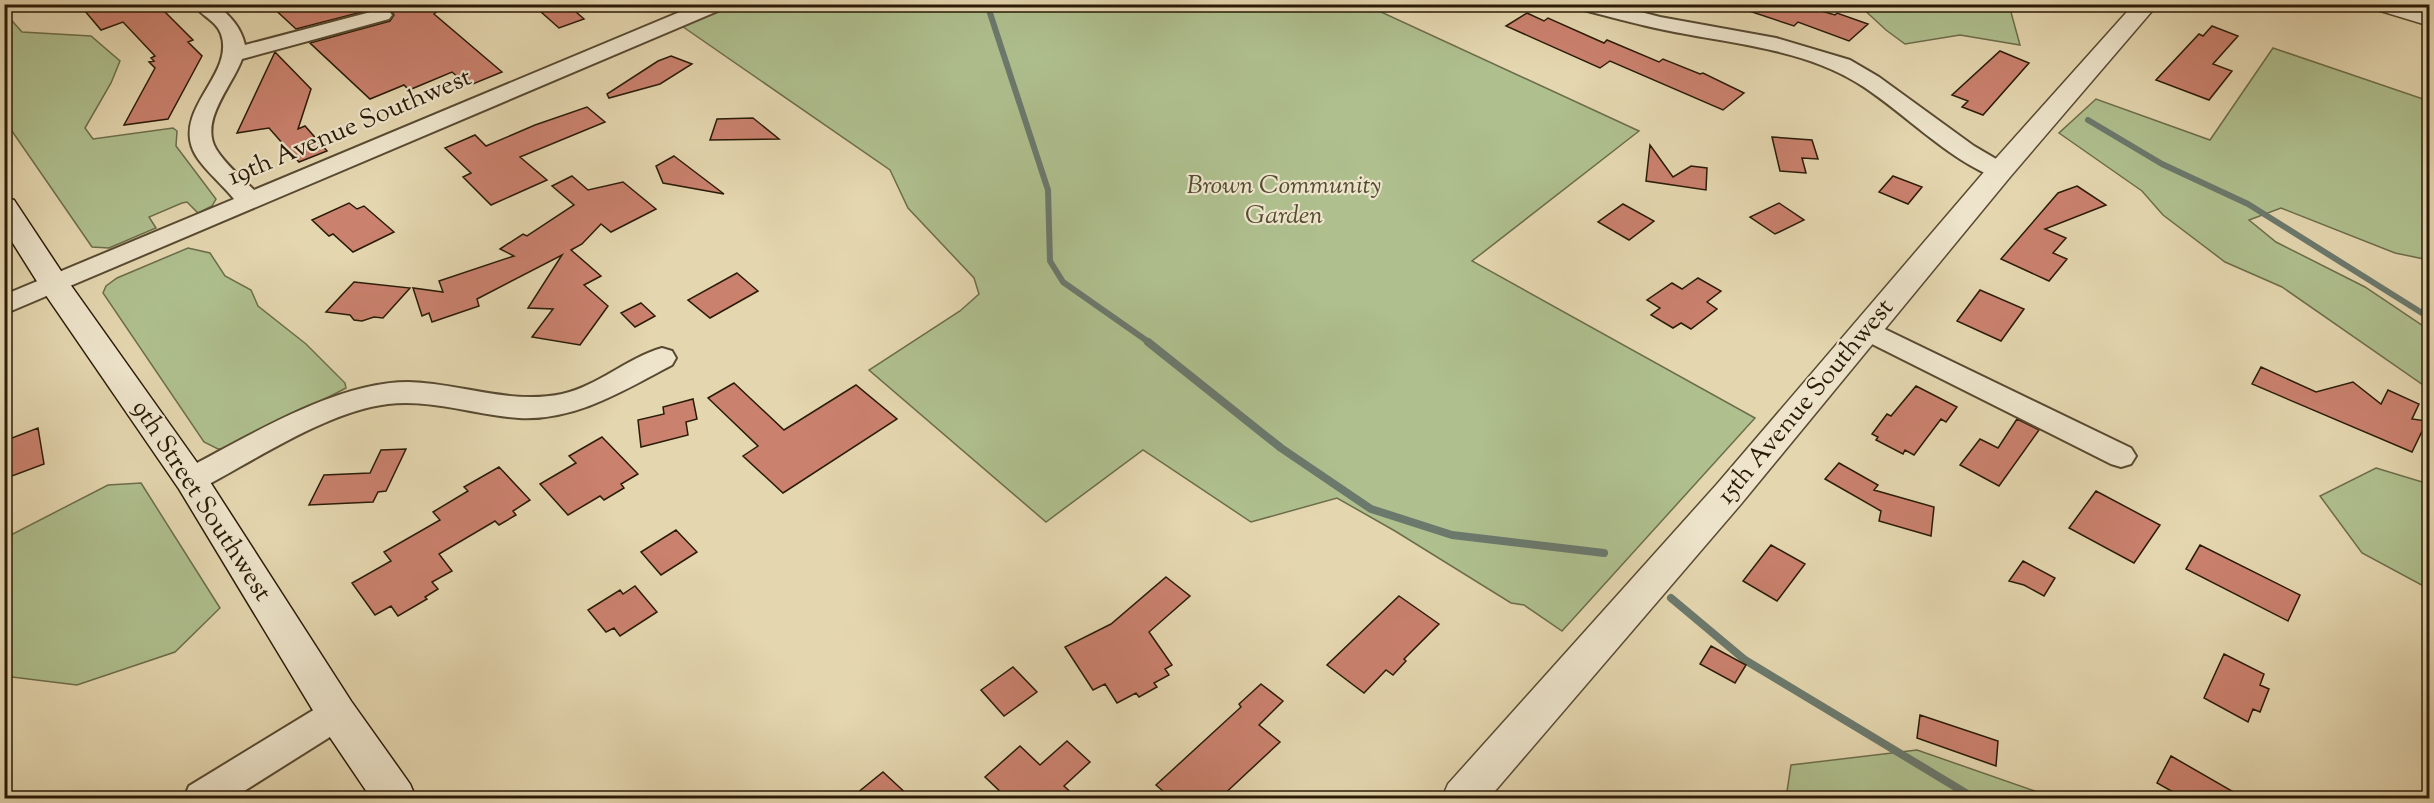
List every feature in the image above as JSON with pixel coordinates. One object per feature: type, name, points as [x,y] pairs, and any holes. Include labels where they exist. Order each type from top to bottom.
[{"type":"street","points":[[203,4],[232,32],[235,44],[234,54],[203,117],[200,142],[205,151],[250,201]]},
{"type":"street","name":"19th Avenue Southwest","points":[[4,305],[718,4]]},
{"type":"street","points":[[1583,4],[1660,23],[1787,46],[1842,65],[1871,82],[1966,151],[2000,171]]},
{"type":"street","name":"15th Avenue Southwest","points":[[1463,798],[1729,494],[2000,171],[2148,4]]},
{"type":"street","points":[[2382,4],[2430,19]]},
{"type":"street","points":[[234,54],[382,15]]},
{"type":"street","name":"9th Street Southwest","points":[[4,206],[54,284],[191,480],[337,714],[396,798]]},
{"type":"street","points":[[1868,330],[2121,456]]},
{"type":"street","points":[[191,480],[335,407],[361,400],[388,394],[412,393],[528,407],[562,405],[616,382],[662,357]]},
{"type":"street","points":[[202,798],[337,714]]},
{"type":"green space","name":"Brown Community Garden","points":[[718,4],[1366,5],[1639,131],[1472,261],[1755,418],[1562,631],[1524,605],[1511,603],[1337,498],[1251,522],[1143,450],[1046,522],[869,370],[960,311],[979,294],[974,278],[908,208],[890,170],[676,22]]},
{"type":"green space","points":[[1859,5],[2009,5],[2020,45],[1960,35],[1905,44]]},
{"type":"green space","points":[[5,13],[22,32],[91,36],[120,61],[111,83],[85,128],[93,139],[173,128],[177,131],[176,146],[216,199],[212,206],[198,213],[187,202],[182,203],[149,217],[156,228],[109,248],[92,247],[5,121]]},
{"type":"green space","points":[[2273,48],[2429,101],[2429,140],[2423,151],[2429,156],[2429,260],[2395,253],[2281,208],[2249,220],[2276,242],[2365,287],[2429,330],[2429,389],[2282,287],[2225,262],[2163,215],[2142,191],[2059,133],[2096,99],[2210,140]]},
{"type":"green space","points":[[188,248],[210,253],[225,276],[251,290],[258,306],[306,344],[345,383],[346,388],[230,448],[218,449],[204,442],[103,293],[106,286],[117,278]]},
{"type":"green space","points":[[2376,468],[2429,484],[2429,589],[2362,553],[2320,496]]},
{"type":"green space","points":[[141,483],[220,608],[175,652],[77,685],[12,677],[5,681],[5,538],[108,485]]},
{"type":"green space","points":[[1917,750],[2056,798],[1786,798],[1791,765]]},
{"type":"building","points":[[79,4],[166,4],[167,8],[162,9],[193,40],[188,42],[202,56],[168,119],[124,125],[155,68],[149,62],[154,61],[151,58],[155,56],[123,22],[101,30]]},
{"type":"building","points":[[269,4],[446,4],[434,14],[502,72],[468,86],[452,72],[409,90],[404,85],[370,99],[310,43],[390,21],[394,15],[391,10],[381,7],[296,29]]},
{"type":"building","points":[[532,4],[567,4],[584,19],[559,28]]},
{"type":"building","points":[[1741,4],[1814,4],[1811,8],[1835,15],[1837,13],[1868,24],[1849,41],[1798,22],[1794,26],[1740,8]]},
{"type":"building","points":[[1527,13],[1544,21],[1548,18],[1604,43],[1607,40],[1659,62],[1663,59],[1700,74],[1703,73],[1744,93],[1723,110],[1610,61],[1600,68],[1506,26]]},
{"type":"building","points":[[2212,26],[2238,36],[2213,64],[2232,71],[2209,100],[2156,80],[2199,34],[2203,36]]},
{"type":"building","points":[[2000,51],[2029,63],[1983,115],[1962,107],[1968,101],[1952,95]]},
{"type":"building","points":[[275,52],[311,89],[298,129],[305,126],[327,151],[299,162],[269,128],[237,133]]},
{"type":"building","points":[[671,56],[692,64],[660,84],[609,98],[607,94],[658,61]]},
{"type":"building","points":[[587,107],[605,122],[520,157],[547,180],[491,205],[463,177],[471,173],[445,148],[475,135],[486,146],[535,125]]},
{"type":"building","points":[[753,118],[779,139],[710,140],[717,119]]},
{"type":"building","points":[[1772,137],[1812,140],[1818,159],[1802,158],[1806,173],[1780,171]]},
{"type":"building","points":[[1650,145],[1673,177],[1691,166],[1707,168],[1706,190],[1646,181]]},
{"type":"building","points":[[674,156],[724,194],[663,183],[656,166]]},
{"type":"building","points":[[572,176],[588,190],[623,182],[656,209],[611,232],[601,224],[582,244],[571,250],[601,276],[584,285],[608,306],[580,345],[532,337],[553,309],[528,308],[562,255],[477,299],[479,306],[432,322],[429,313],[422,316],[413,288],[443,292],[439,281],[514,256],[500,249],[523,234],[527,236],[574,205],[552,186]]},
{"type":"building","points":[[1893,176],[1922,187],[1908,204],[1879,192]]},
{"type":"building","points":[[2077,186],[2106,205],[2045,229],[2066,238],[2053,253],[2067,259],[2049,281],[2001,259],[2058,193]]},
{"type":"building","points":[[349,203],[357,209],[364,206],[394,232],[353,252],[333,234],[329,236],[312,220]]},
{"type":"building","points":[[1779,203],[1804,220],[1775,234],[1750,217]]},
{"type":"building","points":[[1623,204],[1654,221],[1629,240],[1598,222]]},
{"type":"building","points":[[737,273],[758,291],[710,318],[688,300]]},
{"type":"building","points":[[1698,278],[1721,291],[1707,302],[1717,309],[1691,329],[1681,323],[1673,328],[1651,315],[1660,308],[1647,300],[1672,283],[1682,289]]},
{"type":"building","points":[[354,282],[410,288],[383,318],[374,317],[362,321],[354,320],[350,315],[326,312]]},
{"type":"building","points":[[1980,290],[2024,309],[2001,341],[1957,321]]},
{"type":"building","points":[[641,303],[655,316],[635,327],[621,313]]},
{"type":"building","points":[[2261,367],[2316,392],[2353,382],[2381,404],[2388,390],[2419,404],[2412,419],[2427,421],[2412,452],[2252,384]]},
{"type":"building","points":[[734,383],[784,430],[856,385],[897,419],[783,493],[743,456],[758,446],[708,398]]},
{"type":"building","points":[[1916,386],[1957,407],[1946,422],[1941,419],[1914,455],[1905,450],[1903,454],[1876,440],[1878,437],[1872,434],[1887,414],[1891,416]]},
{"type":"building","points":[[693,399],[697,419],[686,422],[688,435],[641,447],[638,420],[664,414],[663,407]]},
{"type":"building","points":[[2017,419],[2039,430],[1999,486],[1960,465],[1980,439],[1998,448]]},
{"type":"building","points":[[38,428],[44,464],[4,479],[4,441]]},
{"type":"building","points":[[602,437],[638,474],[621,484],[624,488],[604,500],[600,496],[568,515],[540,484],[576,463],[569,456]]},
{"type":"building","points":[[406,449],[386,491],[378,492],[373,502],[309,505],[324,475],[370,473],[381,450]]},
{"type":"building","points":[[1839,463],[1878,485],[1874,490],[1934,507],[1931,536],[1879,521],[1881,511],[1825,479]]},
{"type":"building","points":[[499,467],[530,500],[513,511],[516,515],[499,525],[495,521],[439,554],[452,571],[432,582],[438,589],[425,597],[427,599],[398,616],[391,606],[375,615],[352,583],[391,561],[384,552],[440,520],[433,512],[468,491],[464,487]]},
{"type":"building","points":[[2096,491],[2160,525],[2134,563],[2069,528]]},
{"type":"building","points":[[676,530],[697,552],[661,575],[641,552]]},
{"type":"building","points":[[1771,545],[1805,564],[1777,601],[1743,581]]},
{"type":"building","points":[[2200,545],[2300,595],[2288,621],[2186,569]]},
{"type":"building","points":[[2023,561],[2055,578],[2044,596],[2024,585],[2009,581]]},
{"type":"building","points":[[1166,577],[1190,596],[1149,632],[1172,665],[1165,669],[1169,675],[1154,683],[1157,687],[1139,697],[1136,693],[1117,703],[1105,684],[1093,690],[1065,647],[1111,624]]},
{"type":"building","points":[[635,586],[657,612],[620,636],[614,628],[606,632],[588,610],[620,590],[623,594]]},
{"type":"building","points":[[1399,596],[1439,624],[1404,659],[1406,661],[1393,675],[1386,670],[1364,693],[1327,665]]},
{"type":"building","points":[[1711,646],[1746,665],[1735,683],[1700,664]]},
{"type":"building","points":[[2224,654],[2264,674],[2260,685],[2269,689],[2260,712],[2253,709],[2248,722],[2204,698]]},
{"type":"building","points":[[1013,667],[1037,692],[1004,716],[981,690]]},
{"type":"building","points":[[1261,684],[1283,701],[1259,725],[1280,742],[1220,798],[1171,798],[1156,785],[1241,707],[1239,704]]},
{"type":"building","points":[[1920,715],[1998,741],[1996,766],[1917,738]]},
{"type":"building","points":[[1067,741],[1090,762],[1064,786],[1077,798],[1007,798],[985,777],[1020,746],[1040,765]]},
{"type":"building","points":[[2171,756],[2244,798],[2172,798],[2175,793],[2157,783]]},
{"type":"building","points":[[883,772],[911,798],[851,798]]},
{"type":"waterway","points":[[987,4],[1048,190],[1050,261],[1063,282],[1150,343]]},
{"type":"waterway","points":[[2088,120],[2162,164],[2248,204],[2430,318]]},
{"type":"waterway","points":[[1148,342],[1281,448],[1371,509],[1452,535],[1604,553]]},
{"type":"waterway","points":[[1671,598],[1745,660],[1974,798]]}]
